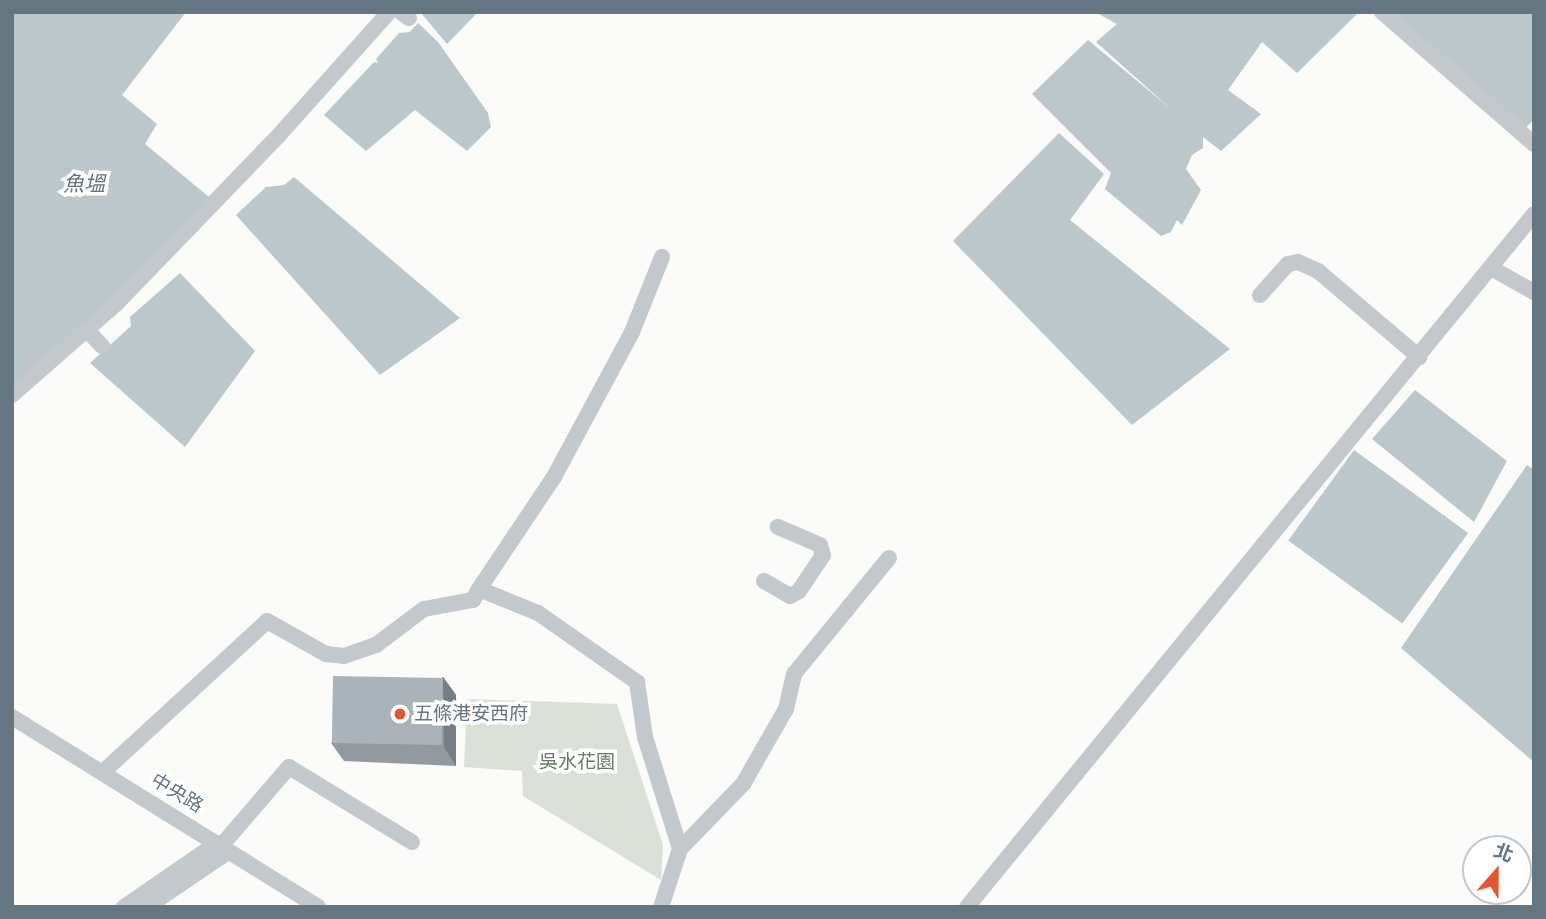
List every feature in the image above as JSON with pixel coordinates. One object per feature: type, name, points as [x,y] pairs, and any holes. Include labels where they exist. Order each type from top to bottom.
[{"type":"street","points":[[12,395],[88,331],[280,134],[389,12]]},
{"type":"street","points":[[1381,12],[1534,144]]},
{"type":"street","points":[[967,907],[1534,214]]},
{"type":"street","points":[[103,772],[267,621],[326,654],[344,656],[376,645],[424,609],[473,600],[554,477],[632,332],[663,257]]},
{"type":"street","points":[[1260,295],[1288,264],[1298,262],[1318,271],[1419,356]]},
{"type":"street","points":[[1491,268],[1534,292]]},
{"type":"street","points":[[88,331],[102,346]]},
{"type":"street","points":[[764,581],[790,596],[799,591],[823,555],[820,545],[778,527]]},
{"type":"street","points":[[662,907],[680,849],[743,784],[786,709],[794,674],[889,558]]},
{"type":"street","points":[[479,589],[538,613],[637,682],[646,737],[680,849]]},
{"type":"street","name":"中央路","points":[[12,717],[318,907]]},
{"type":"street","points":[[147,907],[222,847],[289,767],[412,842]]},
{"type":"street","points":[[124,907],[222,847]]},
{"type":"green space","name":"吳水花園","points":[[467,699],[617,704],[663,845],[661,880],[523,796],[522,771],[464,767]]},
{"type":"water","name":"魚塭","points":[[12,12],[186,12],[122,95],[157,124],[145,144],[215,202],[12,401]]},
{"type":"water","points":[[421,12],[478,12],[447,44],[421,13]]},
{"type":"water","points":[[1095,12],[1359,12],[1297,73],[1262,42],[1228,90],[1261,114],[1221,151],[1203,137],[1203,148],[1192,155],[1186,169],[1201,190],[1182,225],[1177,220],[1171,232],[1161,236],[1105,189],[1111,173],[1032,94],[1088,40],[1171,109],[1096,42],[1117,24]]},
{"type":"water","points":[[1393,12],[1534,12],[1534,119],[1525,129]]},
{"type":"water","points":[[418,23],[438,42],[488,113],[491,127],[467,151],[415,110],[366,151],[324,115],[374,62],[378,63],[376,59],[399,33],[410,32]]},
{"type":"water","points":[[1059,133],[1104,174],[1070,220],[1230,349],[1132,425],[953,241]]},
{"type":"water","points":[[294,177],[460,318],[380,375],[236,215],[266,187],[284,185]]},
{"type":"water","points":[[180,273],[255,351],[185,447],[90,363],[131,326],[130,317]]},
{"type":"water","points":[[1415,390],[1507,461],[1474,522],[1372,439]]},
{"type":"water","points":[[1354,450],[1468,533],[1402,623],[1288,541]]},
{"type":"water","points":[[1527,465],[1534,470],[1534,762],[1401,648]]},
{"type":"building","name":"五條港安西府","points":[[333,676],[443,678],[442,745],[332,743]]},
{"type":"place","name":"五條港安西府","points":[[400,714]]}]
